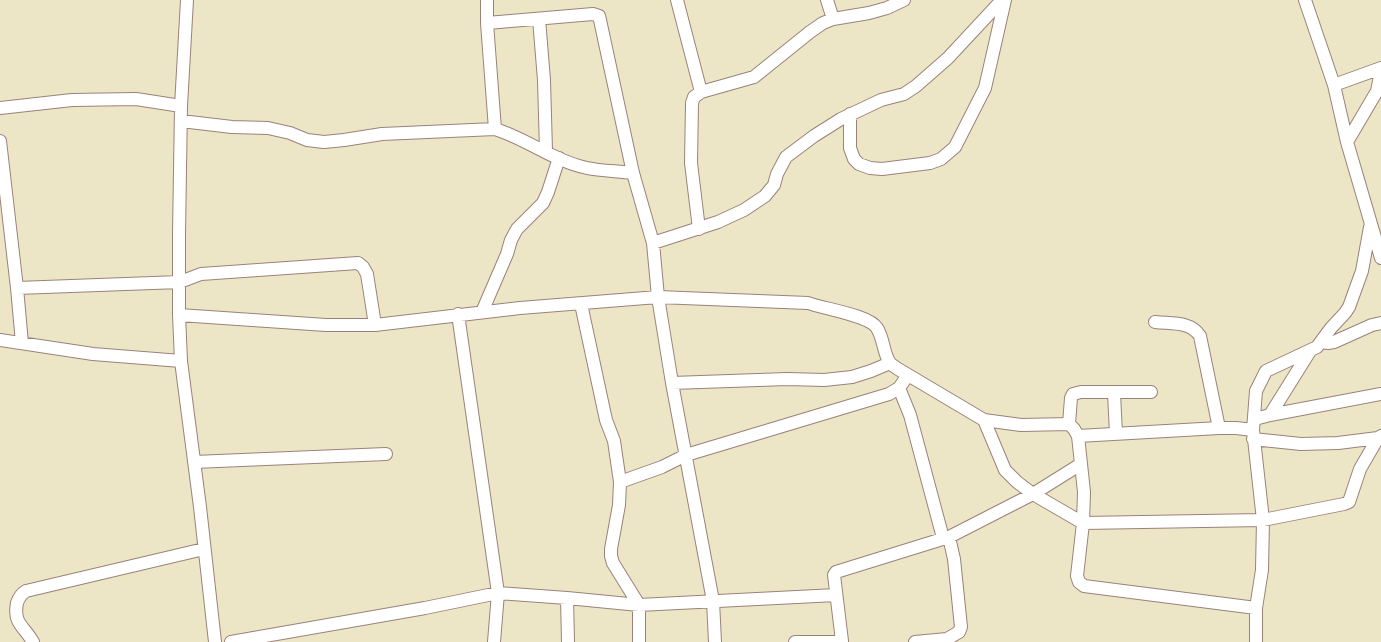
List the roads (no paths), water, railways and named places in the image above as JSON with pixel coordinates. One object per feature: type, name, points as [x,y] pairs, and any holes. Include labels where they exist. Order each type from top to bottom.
[{"type":"street","points":[[187,0],[181,106],[179,234],[179,315],[181,361],[215,642]]},
{"type":"street","points":[[488,0],[487,23],[495,129]]},
{"type":"street","points":[[677,0],[701,92]]},
{"type":"street","points":[[827,0],[833,19]]},
{"type":"street","points":[[699,229],[690,163],[692,103],[694,97],[701,92],[754,77],[810,32],[833,19],[869,13],[887,8],[904,0]]},
{"type":"street","points":[[653,243],[718,222],[744,210],[765,196],[774,185],[777,174],[786,157],[814,136],[850,114],[881,100],[904,94],[916,86],[948,58],[1002,0]]},
{"type":"street","points":[[850,114],[850,148],[854,159],[859,164],[870,168],[882,169],[930,163],[941,159],[955,147],[985,88],[1005,0]]},
{"type":"street","points":[[1305,0],[1334,85],[1348,142],[1381,258]]},
{"type":"street","points":[[487,23],[593,14],[599,16],[633,173],[653,243],[658,297],[672,382],[713,601],[715,642]]},
{"type":"street","points":[[540,19],[544,80],[546,151]]},
{"type":"street","points":[[1334,85],[1381,69],[1379,89],[1348,142]]},
{"type":"street","points":[[0,108],[80,100],[136,99],[181,106]]},
{"type":"street","points":[[181,121],[232,127],[268,128],[290,133],[307,140],[324,142],[382,134],[495,129],[513,135],[559,158],[586,168],[633,173]]},
{"type":"street","points":[[0,141],[22,343]]},
{"type":"street","points":[[482,312],[517,229],[543,203],[559,158]]},
{"type":"street","points":[[1256,642],[1256,608],[1262,570],[1263,520],[1254,430],[1256,391],[1266,371],[1316,347],[1331,328],[1345,314],[1362,271],[1371,225]]},
{"type":"street","points":[[17,288],[180,282],[202,274],[358,263],[364,267],[367,274],[375,325]]},
{"type":"street","points":[[179,315],[326,325],[375,325],[458,314],[658,297],[808,303],[821,308],[861,317],[877,327],[890,363],[984,420],[1021,425],[1069,424],[1074,429],[1078,436],[1084,492],[1083,523],[1077,576],[1079,582],[1084,586],[1256,608]]},
{"type":"street","points":[[580,304],[606,420],[614,441],[620,482],[619,505],[611,556],[613,563],[639,605],[639,642]]},
{"type":"street","points":[[458,314],[498,593],[494,642]]},
{"type":"street","points":[[1155,322],[1186,325],[1196,331],[1200,336],[1219,428]]},
{"type":"street","points":[[1321,342],[1334,342],[1372,325],[1381,323]]},
{"type":"street","points":[[0,340],[93,354],[181,361]]},
{"type":"street","points":[[1254,430],[1270,415],[1310,351]]},
{"type":"street","points":[[672,382],[787,379],[824,380],[852,377],[890,363]]},
{"type":"street","points":[[620,482],[662,467],[686,455],[889,394],[899,388],[908,375]]},
{"type":"street","points":[[899,388],[910,415],[946,538],[954,559],[961,627],[959,632],[947,640],[916,642]]},
{"type":"street","points":[[1069,424],[1071,398],[1073,394],[1081,392],[1151,392]]},
{"type":"street","points":[[1114,393],[1116,434]]},
{"type":"street","points":[[1270,415],[1381,394]]},
{"type":"street","points":[[984,420],[1005,470],[1017,482],[1033,494],[1083,523],[1263,520],[1344,504],[1348,502],[1360,469],[1379,437]]},
{"type":"street","points":[[1078,436],[1236,428],[1254,430],[1301,444],[1338,443],[1379,437]]},
{"type":"street","points":[[194,462],[386,454]]},
{"type":"street","points":[[795,642],[842,642],[834,575],[836,572],[946,538],[1033,494],[1081,464]]},
{"type":"street","points":[[33,642],[16,618],[18,598],[22,593],[204,549]]},
{"type":"street","points":[[231,642],[425,608],[498,593],[639,605],[836,595]]},
{"type":"street","points":[[567,598],[568,642]]}]
